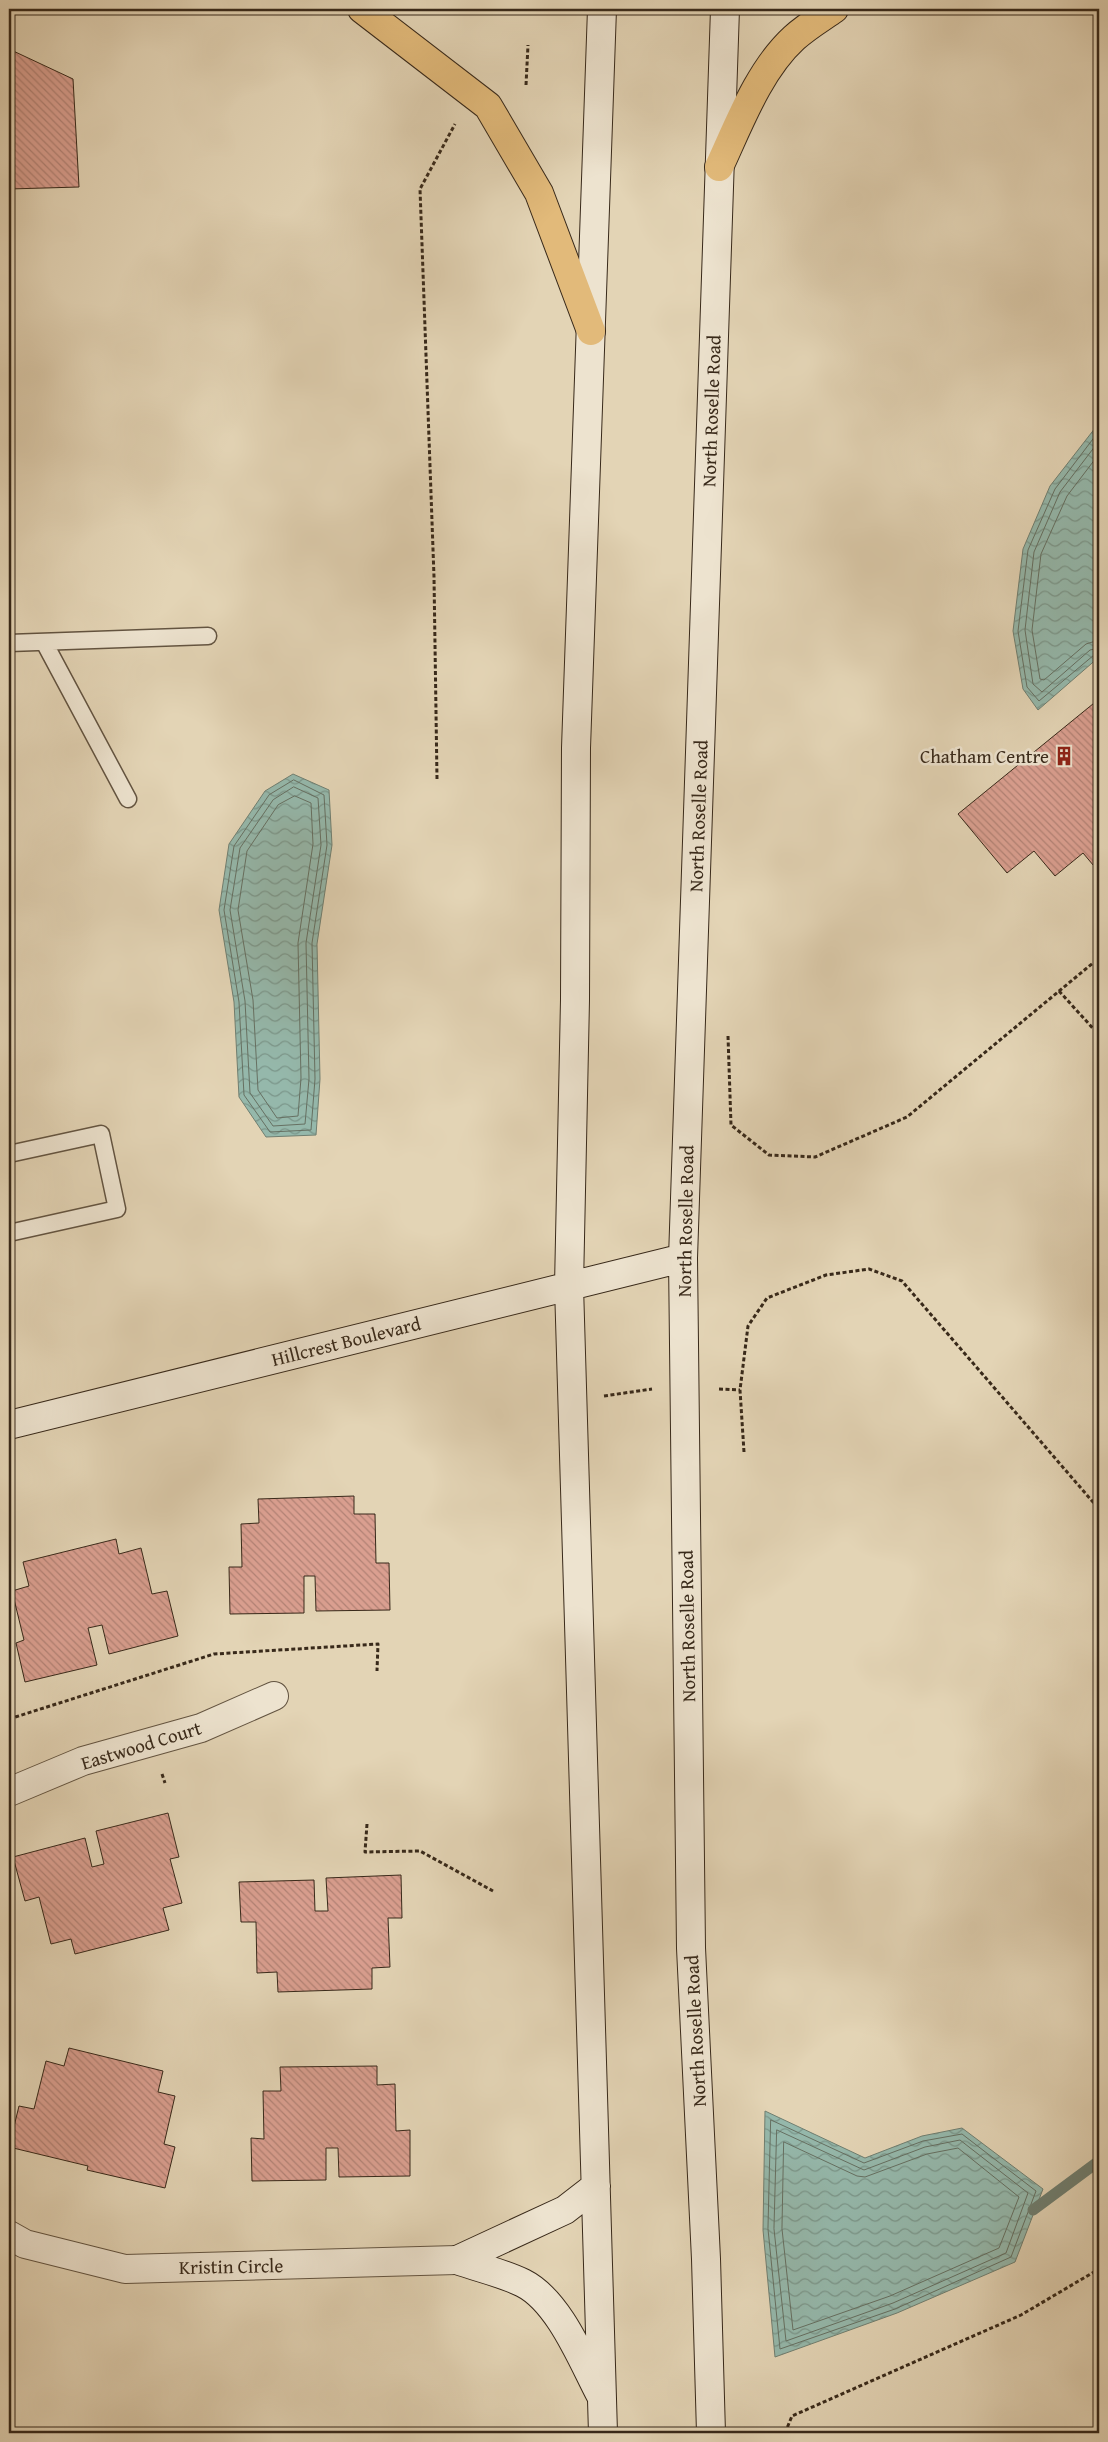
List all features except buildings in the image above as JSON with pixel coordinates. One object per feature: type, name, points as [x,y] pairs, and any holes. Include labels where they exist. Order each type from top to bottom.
[{"type":"highway","points":[[362,9],[488,106],[538,193],[591,331]]},
{"type":"highway","points":[[719,166],[746,107],[767,73],[793,39],[834,9]]},
{"type":"main road","points":[[602,9],[576,748],[575,1000],[569,1286],[603,2433]]},
{"type":"main road","name":"North Roselle Road","points":[[711,2433],[706,2259],[691,1948],[683,1258],[725,9]]},
{"type":"main road","name":"Hillcrest Boulevard","points":[[9,1425],[683,1258]]},
{"type":"main road","name":"Eastwood Court","points":[[9,1792],[83,1761],[201,1728],[274,1696]]},
{"type":"main road","points":[[458,2260],[565,2210],[596,2186]]},
{"type":"main road","name":"Kristin Circle","points":[[9,2235],[24,2244],[125,2269],[458,2260]]},
{"type":"main road","points":[[458,2260],[524,2284],[544,2299],[562,2323],[602,2397]]},
{"type":"lane","points":[[9,643],[208,636]]},
{"type":"lane","points":[[44,642],[128,799]]},
{"type":"lane","points":[[9,1154],[101,1134],[117,1209],[9,1233]]},
{"type":"path","points":[[526,85],[528,45]]},
{"type":"path","points":[[437,779],[434,576],[420,189],[455,123]]},
{"type":"path","points":[[728,1036],[731,1125],[769,1155],[815,1157],[907,1117],[1099,958]]},
{"type":"path","points":[[1059,991],[1099,1035]]},
{"type":"path","points":[[744,1452],[740,1390],[748,1326],[767,1298],[826,1275],[869,1268],[902,1281],[1099,1509]]},
{"type":"path","points":[[572,1403],[630,1391],[684,1387],[740,1390]]},
{"type":"path","points":[[9,1719],[214,1654],[378,1644],[377,1671]]},
{"type":"path","points":[[368,1824],[365,1852],[420,1851],[493,1891]]},
{"type":"path","points":[[785,2433],[792,2416],[1021,2315],[1099,2269]]},
{"type":"water","points":[[1099,423],[1099,657],[1038,710],[1023,689],[1013,631],[1023,549],[1050,486]]},
{"type":"water","points":[[293,774],[329,790],[332,845],[317,944],[320,1079],[316,1135],[266,1137],[239,1097],[234,1002],[219,910],[229,844],[265,791]]},
{"type":"water","points":[[765,2111],[865,2158],[922,2136],[962,2128],[1043,2189],[1015,2262],[897,2313],[775,2357],[763,2230]]},
{"type":"waterway","points":[[1033,2210],[1099,2161]]},
{"type":"place","name":"Chatham Centre","points":[[1064,756]]}]
